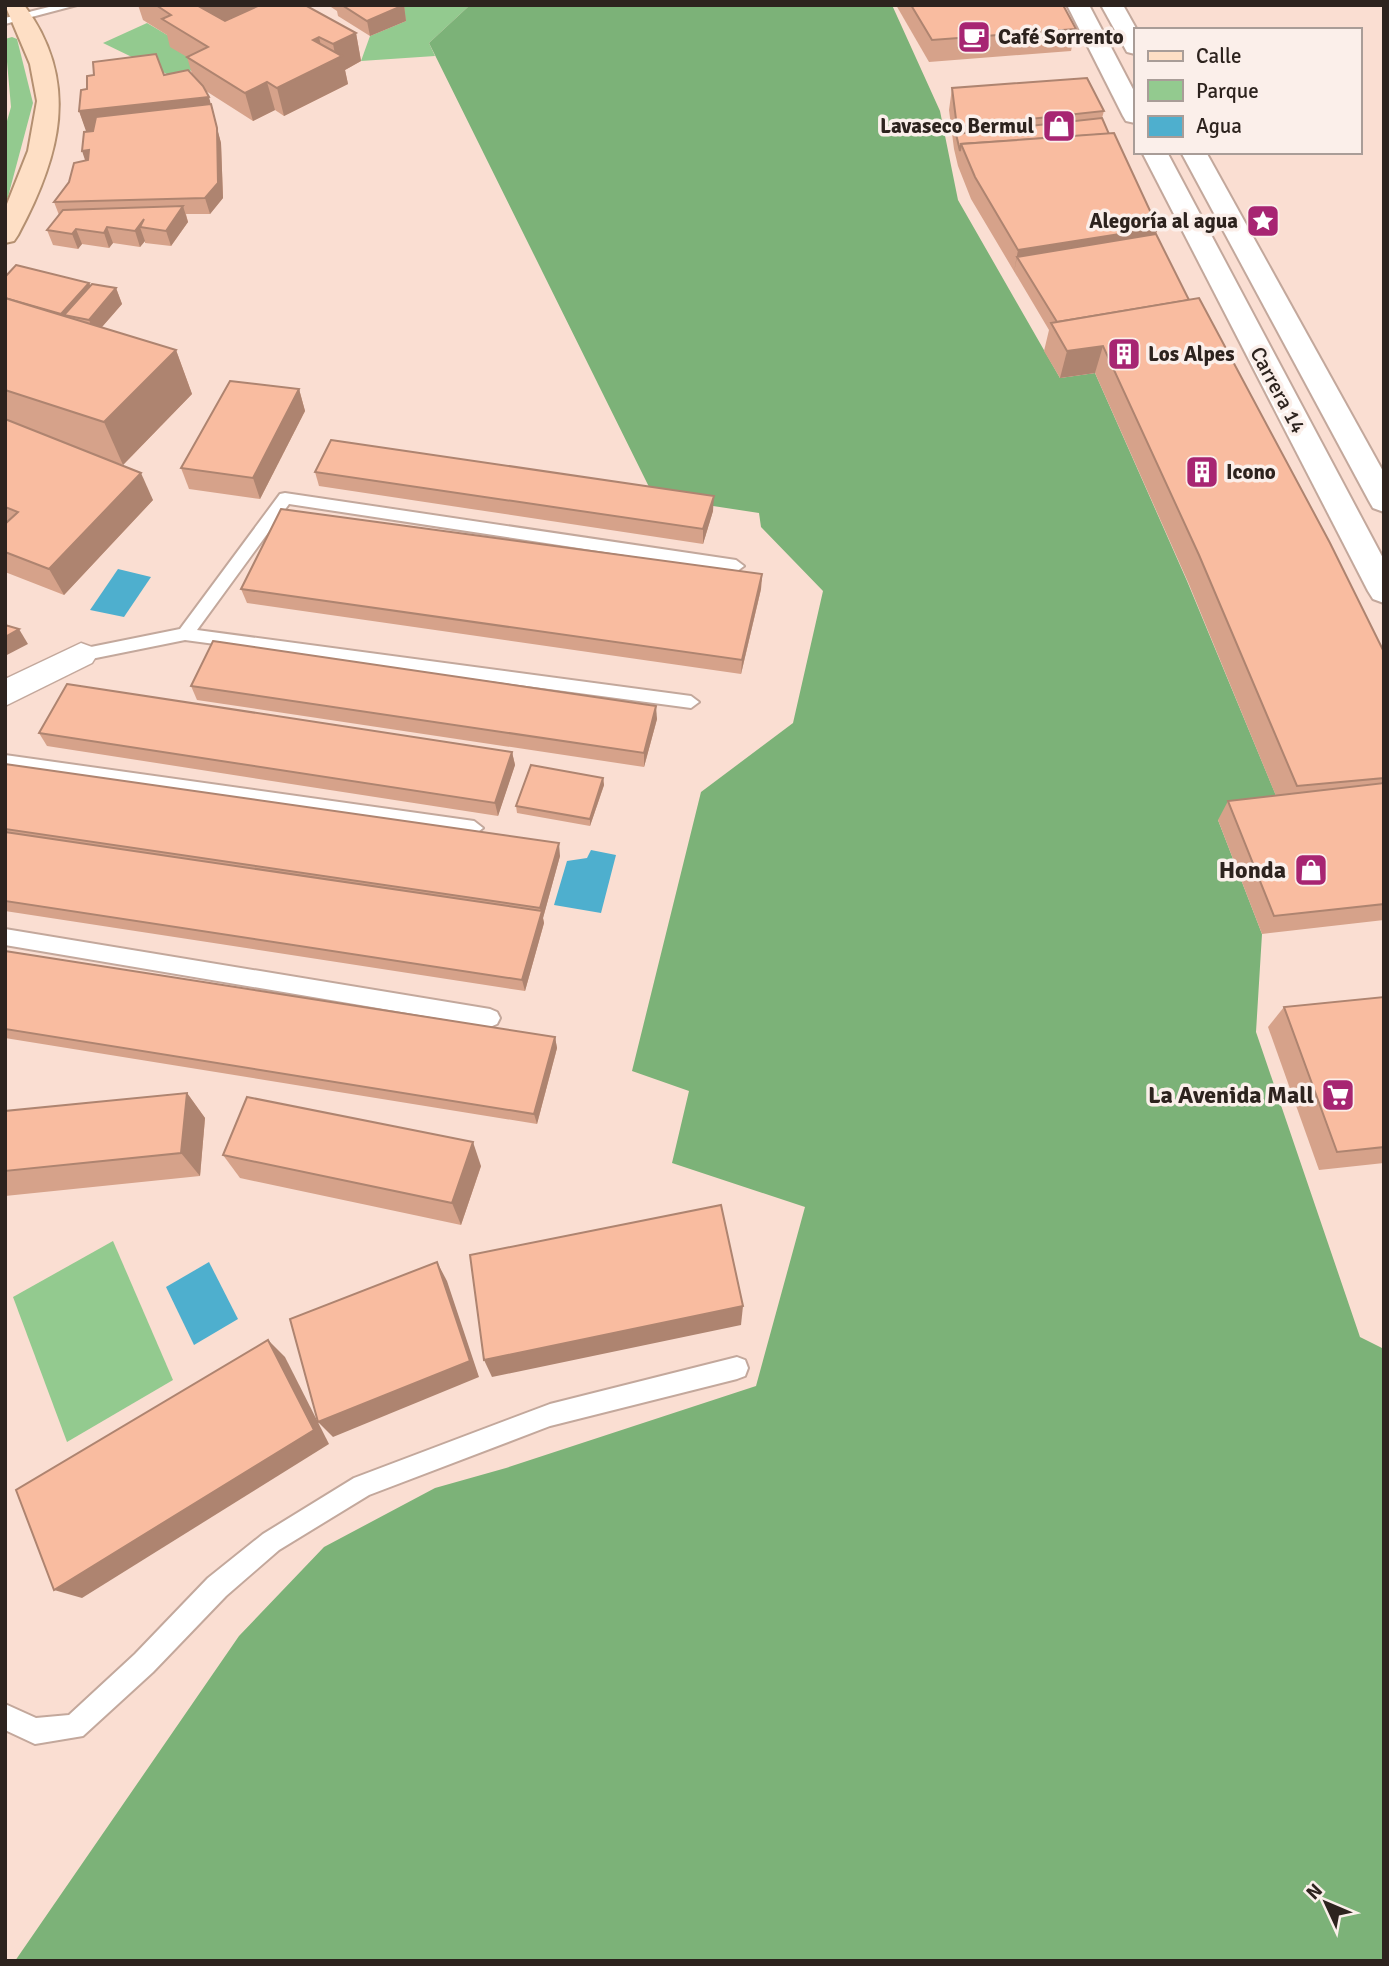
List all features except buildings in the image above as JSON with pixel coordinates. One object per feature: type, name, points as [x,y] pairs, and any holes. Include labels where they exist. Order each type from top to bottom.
[{"type":"main road","points":[[1077,5],[1134,114]]},
{"type":"main road","points":[[1112,5],[1134,45]]},
{"type":"main road","points":[[5,235],[20,210],[37,161],[49,101],[37,48],[13,14]]},
{"type":"main road","name":"Carrera 14","points":[[1155,154],[1384,591]]},
{"type":"main road","name":"Carrera 14","points":[[1194,154],[1384,501]]},
{"type":"street","points":[[5,694],[81,656]]},
{"type":"lane","points":[[13,14],[72,5]]},
{"type":"lane","points":[[186,634],[285,498],[736,566]]},
{"type":"lane","points":[[81,656],[186,634],[691,702]]},
{"type":"lane","points":[[5,762],[474,828]]},
{"type":"lane","points":[[5,937],[490,1018]]},
{"type":"lane","points":[[5,1717],[35,1731],[74,1727],[144,1663],[217,1587],[271,1542],[362,1486],[550,1415],[737,1368]]},
{"type":"green space","points":[[382,5],[470,5],[429,43],[435,56],[361,61],[370,36],[406,21]]},
{"type":"green space","points":[[470,5],[892,5],[940,111],[958,200],[1060,378],[1095,373],[1187,581],[1282,810],[1218,820],[1262,934],[1256,1032],[1360,1337],[1384,1349],[1384,1961],[15,1961],[239,1636],[324,1547],[435,1488],[506,1468],[756,1386],[805,1207],[672,1163],[689,1091],[632,1071],[701,792],[793,723],[823,591],[761,527],[759,513],[654,497],[429,43]]},
{"type":"green space","points":[[147,23],[179,42],[204,67],[171,76],[103,43]]},
{"type":"green space","points":[[5,39],[17,39],[33,103],[5,208],[5,128],[11,107]]},
{"type":"green space","points":[[113,1241],[173,1380],[67,1442],[13,1297]]},
{"type":"water","points":[[118,569],[151,577],[124,617],[90,610]]},
{"type":"water","points":[[591,850],[616,855],[601,913],[554,905],[567,861],[587,858]]},
{"type":"water","points":[[209,1262],[238,1319],[194,1345],[166,1287]]},
{"type":"place","name":"Café Sorrento","points":[[974,37]]},
{"type":"place","name":"Lavaseco Bermul","points":[[1059,126]]},
{"type":"place","name":"Alegoría al agua","points":[[1263,221]]},
{"type":"place","name":"Los Alpes","points":[[1124,354]]},
{"type":"place","name":"Icono","points":[[1202,472]]},
{"type":"place","name":"Honda","points":[[1311,870]]},
{"type":"place","name":"La Avenida Mall","points":[[1338,1095]]}]
